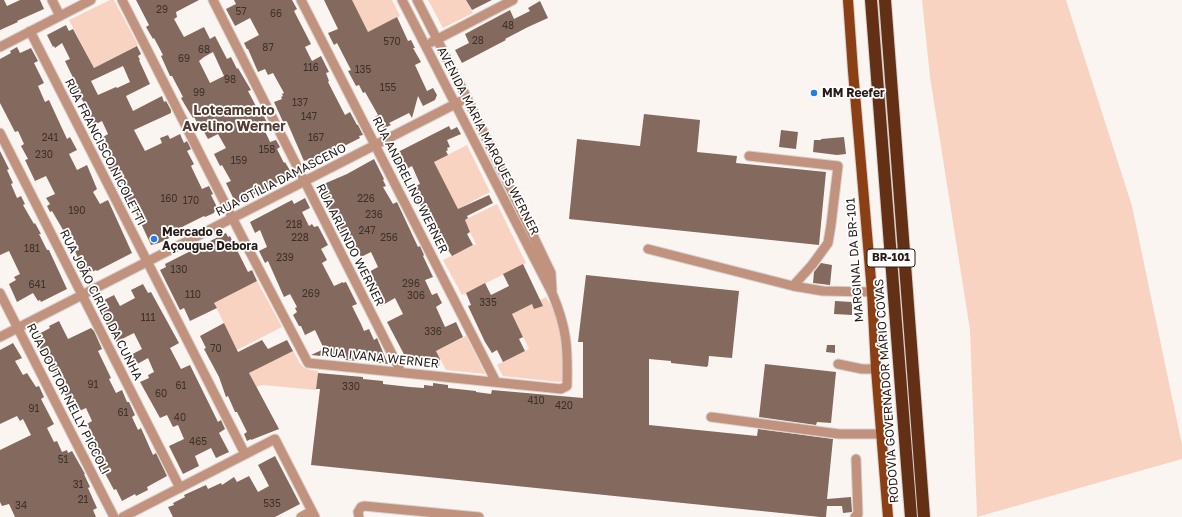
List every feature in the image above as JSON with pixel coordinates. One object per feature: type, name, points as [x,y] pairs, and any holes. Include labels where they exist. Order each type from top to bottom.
[{"type":"highway","name":"RODOVIA GOVERNADOR MÁRIO COVAS","points":[[871,0],[911,517]]},
{"type":"highway","name":"BR-101","points":[[885,0],[924,517]]},
{"type":"main road","name":"MARGINAL DA BR-101","points":[[848,0],[853,79],[872,292],[876,369],[888,517]]},
{"type":"street","points":[[52,0],[60,16]]},
{"type":"street","points":[[0,47],[91,0]]},
{"type":"street","name":"RUA IVANA WERNER","points":[[122,0],[308,362],[561,389],[567,386]]},
{"type":"street","name":"RUA ARLINDO WERNER","points":[[213,0],[401,372]]},
{"type":"street","name":"RUA ANDRELINO WERNER","points":[[301,0],[496,382]]},
{"type":"street","name":"AVENIDA MARIA MARQUES WERNER","points":[[402,0],[552,293],[561,314],[566,333],[568,356],[567,386]]},
{"type":"street","name":"AVENIDA MARIA MARQUES WERNER","points":[[417,0],[467,98],[551,273],[552,293]]},
{"type":"street","points":[[425,46],[513,0]]},
{"type":"street","name":"RUA FRANCISCO NICOLETTI","points":[[30,31],[245,454]]},
{"type":"street","name":"RUA OTÍLIA DAMASCENO","points":[[0,337],[467,98]]},
{"type":"street","name":"RUA JOÃO CIRILO DA CUNHA","points":[[0,133],[180,488]]},
{"type":"street","points":[[749,156],[838,167],[828,243],[812,265],[793,286]]},
{"type":"street","points":[[648,249],[793,286],[823,291],[872,292]]},
{"type":"street","name":"RUA DOUTOR NELLY PICCOLI","points":[[0,293],[114,517]]},
{"type":"street","points":[[838,364],[862,369],[876,369]]},
{"type":"street","points":[[711,417],[839,434],[882,434]]},
{"type":"street","points":[[123,517],[275,439],[314,514],[301,517]]},
{"type":"street","points":[[855,517],[858,514],[856,459]]},
{"type":"street","points":[[359,517],[359,509],[367,506],[479,517]]},
{"type":"shaded area","points":[[110,0],[114,0],[138,45],[94,68],[69,20]]},
{"type":"shaded area","points":[[351,0],[392,0],[400,16],[368,32]]},
{"type":"shaded area","points":[[428,0],[466,0],[473,13],[443,28]]},
{"type":"shaded area","points":[[922,0],[1066,0],[1132,206],[1182,445],[1182,459],[977,517],[970,330],[930,77]]},
{"type":"shaded area","points":[[467,145],[490,192],[458,209],[434,162]]},
{"type":"shaded area","points":[[497,204],[526,263],[462,295],[443,260],[476,244],[464,220]]},
{"type":"shaded area","points":[[257,281],[282,327],[237,350],[214,303]]},
{"type":"shaded area","points":[[546,297],[553,308],[560,330],[564,373],[563,380],[559,382],[503,376],[497,365],[529,349],[512,314]]},
{"type":"shaded area","points":[[466,336],[485,374],[446,370],[436,351]]},
{"type":"shaded area","points":[[293,350],[304,367],[318,371],[316,390],[262,385],[256,387],[249,373]]},
{"type":"building","points":[[0,0],[4,0],[7,6],[20,0],[40,0],[44,9],[0,30]]},
{"type":"building","points":[[136,0],[199,0],[176,12],[177,17],[174,19],[184,37],[204,27],[210,39],[215,36],[227,59],[231,57],[251,90],[248,91],[258,110],[260,109],[269,126],[264,129],[270,142],[276,140],[280,147],[277,149],[284,163],[285,162],[292,174],[236,204],[226,183],[231,181],[222,165],[220,166],[214,154],[226,148],[218,134],[208,139],[194,117],[193,118],[181,98],[183,97],[172,76],[170,76],[161,56],[163,55],[146,27],[149,25]],"holes":[[[213,52],[224,76],[210,83],[199,61]]]},
{"type":"building","points":[[234,0],[292,0],[297,9],[294,11],[311,44],[305,47],[312,61],[321,56],[329,72],[326,73],[328,82],[345,115],[350,112],[358,125],[363,135],[359,136],[360,138],[309,164],[306,160],[304,161],[287,122],[284,124],[274,102],[282,99],[282,94],[284,93],[273,73],[268,75],[265,69],[258,72],[244,43],[259,35],[250,18],[235,26],[226,9],[236,4]]},
{"type":"building","points":[[324,0],[352,0],[368,32],[397,17],[408,41],[411,40],[415,48],[413,48],[421,62],[415,65],[427,91],[433,88],[437,95],[435,100],[423,106],[418,96],[412,118],[409,113],[389,123],[391,125],[383,129],[382,126],[380,127],[375,117],[378,115],[365,92],[363,93],[359,85],[356,86],[348,71],[351,70],[337,43],[334,45],[328,33],[338,29]]},
{"type":"building","points":[[466,0],[492,0],[472,10]]},
{"type":"building","points":[[540,1],[548,18],[505,39],[506,40],[462,63],[455,50],[469,43],[465,34],[510,10],[514,19],[530,11],[528,8]]},
{"type":"building","points":[[66,25],[69,31],[73,29],[94,68],[137,46],[141,54],[138,56],[139,60],[150,84],[126,96],[133,111],[162,96],[164,102],[166,101],[171,110],[171,113],[134,130],[145,151],[162,143],[160,138],[168,135],[170,139],[180,134],[184,143],[187,141],[191,149],[187,151],[194,164],[191,166],[202,189],[209,186],[213,194],[211,195],[218,209],[214,213],[205,217],[204,216],[178,229],[180,233],[159,243],[151,245],[132,204],[130,205],[118,176],[114,178],[108,167],[115,163],[109,150],[107,151],[100,139],[108,134],[102,121],[94,125],[82,99],[78,101],[72,88],[77,86],[65,61],[70,59],[62,43],[55,48],[54,46],[53,47],[47,35]],"holes":[[[123,66],[130,82],[98,95],[91,81]]]},
{"type":"building","points":[[17,47],[20,53],[31,48],[38,61],[34,63],[44,83],[38,86],[45,102],[49,100],[67,139],[70,137],[77,150],[69,154],[77,170],[87,165],[97,189],[93,192],[100,204],[108,200],[132,253],[86,275],[83,268],[78,270],[80,263],[75,251],[79,250],[70,233],[66,235],[52,211],[50,212],[47,206],[50,204],[46,198],[55,194],[46,176],[35,181],[25,160],[28,159],[21,146],[24,144],[18,131],[15,132],[0,103],[0,59],[11,53],[10,51]]},
{"type":"building","points":[[644,114],[700,120],[697,152],[737,156],[736,163],[826,172],[819,245],[569,219],[577,139],[640,146]]},
{"type":"building","points":[[449,126],[451,130],[457,127],[461,134],[447,140],[450,147],[447,148],[448,150],[446,151],[448,155],[434,162],[458,209],[489,195],[493,203],[467,216],[468,218],[465,220],[470,232],[467,234],[473,245],[452,256],[448,250],[446,251],[437,234],[436,235],[411,188],[420,184],[412,166],[401,172],[395,162],[398,161],[396,153]]},
{"type":"building","points":[[781,130],[798,132],[796,149],[779,147]]},
{"type":"building","points":[[844,137],[846,154],[837,155],[813,152],[814,140]]},
{"type":"building","points":[[0,151],[9,169],[7,170],[13,183],[11,184],[17,198],[21,196],[25,204],[23,205],[41,234],[39,234],[47,250],[49,250],[67,289],[41,302],[40,300],[38,301],[33,293],[17,302],[9,284],[16,280],[14,277],[20,274],[9,251],[0,255]]},
{"type":"building","points":[[374,159],[384,179],[383,180],[386,186],[383,187],[393,204],[397,202],[418,247],[420,246],[424,255],[423,256],[433,277],[425,280],[432,295],[437,293],[442,303],[436,307],[445,327],[456,322],[463,337],[436,351],[440,359],[439,366],[431,365],[432,363],[407,360],[387,322],[403,314],[395,298],[381,306],[365,274],[378,267],[371,252],[361,257],[359,253],[357,254],[347,236],[343,237],[325,204],[327,203],[319,188],[319,186],[347,174]]},
{"type":"building","points":[[305,198],[310,208],[302,212],[309,226],[312,224],[314,227],[318,226],[328,245],[321,249],[327,260],[322,263],[334,286],[346,282],[357,304],[352,306],[364,331],[369,329],[374,340],[377,338],[388,364],[379,363],[375,354],[360,361],[311,355],[324,349],[315,330],[305,335],[301,326],[299,326],[293,315],[297,312],[295,308],[297,307],[290,294],[284,297],[268,261],[265,263],[259,251],[267,247],[260,230],[255,233],[250,222],[292,200],[294,204]]},
{"type":"building","points":[[226,233],[228,237],[230,236],[248,272],[252,270],[257,281],[214,303],[217,308],[190,321],[184,308],[180,310],[160,270],[166,267],[165,264]]},
{"type":"building","points":[[821,263],[832,265],[830,285],[813,283],[814,272]]},
{"type":"building","points":[[523,264],[543,306],[534,309],[532,304],[512,314],[523,337],[519,339],[525,351],[503,362],[497,350],[492,353],[485,342],[468,306],[471,305],[466,293],[485,283],[491,295],[509,286],[503,274]]},
{"type":"building","points":[[586,275],[739,291],[732,358],[709,356],[707,367],[649,359],[649,425],[757,436],[758,429],[833,439],[827,499],[851,497],[852,512],[843,513],[842,506],[827,506],[826,517],[820,517],[311,465],[320,389],[316,389],[318,373],[363,377],[363,379],[383,381],[383,384],[410,387],[424,388],[424,385],[433,386],[433,383],[448,385],[448,388],[491,394],[492,390],[583,398],[583,342],[578,342]]},
{"type":"building","points":[[143,284],[148,293],[151,292],[179,343],[170,348],[181,369],[190,365],[218,422],[221,420],[225,429],[219,433],[229,452],[216,458],[211,448],[195,456],[199,466],[183,474],[169,446],[184,439],[178,425],[173,427],[167,415],[160,418],[140,382],[149,378],[148,375],[154,372],[148,358],[132,367],[127,357],[142,349],[134,333],[116,342],[100,312],[104,310],[100,302],[114,295],[120,306],[135,298],[131,290]]},
{"type":"building","points":[[835,301],[852,302],[852,315],[834,314]]},
{"type":"building","points":[[59,321],[68,339],[91,328],[94,331],[102,349],[98,351],[111,378],[109,379],[116,393],[122,390],[135,415],[132,417],[138,430],[141,428],[153,455],[156,453],[167,476],[147,487],[148,490],[136,496],[135,494],[122,501],[116,489],[114,490],[87,440],[93,437],[87,424],[92,421],[86,408],[73,414],[70,408],[68,409],[65,402],[68,400],[61,387],[63,386],[57,373],[55,374],[46,355],[44,356],[35,337],[50,328],[49,326]]},
{"type":"building","points":[[224,323],[238,352],[262,340],[268,349],[287,340],[293,351],[249,373],[279,429],[247,441],[244,434],[247,432],[237,412],[235,412],[228,396],[226,397],[219,377],[204,349],[206,348],[200,336]]},
{"type":"building","points":[[13,343],[22,358],[15,361],[23,375],[27,373],[36,387],[39,386],[44,397],[41,399],[54,424],[47,428],[54,442],[57,441],[62,452],[67,450],[68,453],[72,451],[85,474],[90,487],[88,488],[97,508],[93,510],[96,517],[15,517],[9,504],[2,506],[0,502],[0,450],[31,435],[23,419],[20,421],[17,416],[0,424],[0,350]]},
{"type":"building","points":[[827,345],[835,345],[835,353],[826,352]]},
{"type":"building","points":[[765,364],[836,372],[831,423],[817,422],[816,425],[759,417]]},
{"type":"building","points":[[275,456],[300,504],[275,517],[173,517],[168,507],[174,505],[173,503],[185,497],[184,495],[206,485],[208,489],[221,483],[222,485],[234,477],[237,482],[249,476],[258,492],[269,486],[258,465]]},
{"type":"place","name":"MM Reefer","points":[[814,93]]},
{"type":"place","name":"Mercado e Açougue Debora","points":[[154,239]]},
{"type":"district","name":"Loteamento Avelino Werner","points":[[234,120]]}]
